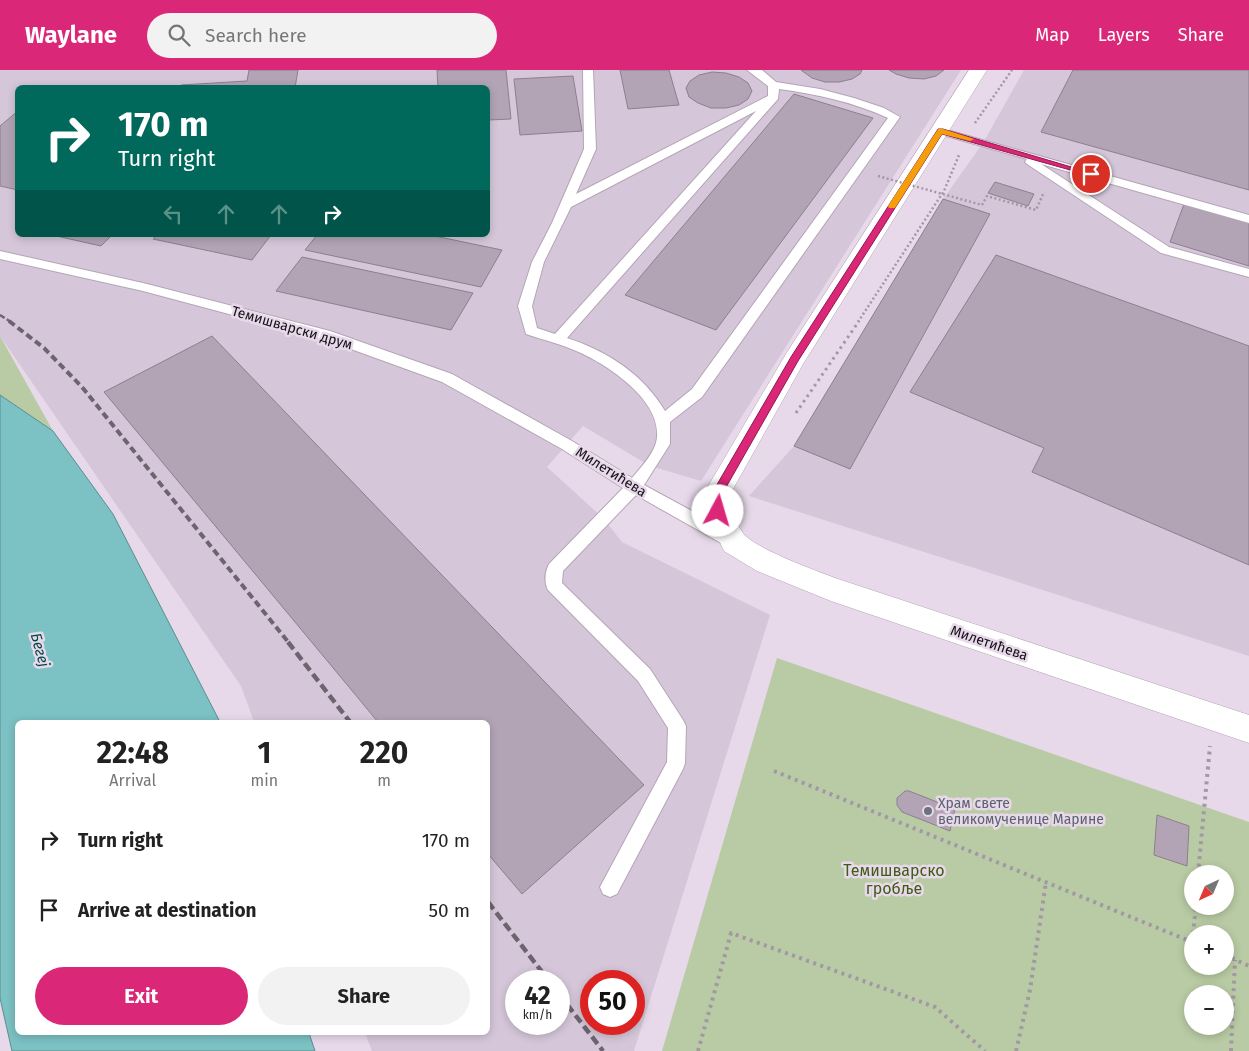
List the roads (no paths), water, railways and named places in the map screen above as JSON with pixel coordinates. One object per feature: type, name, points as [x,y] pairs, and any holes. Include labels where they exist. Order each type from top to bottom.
[{"type":"main road","points":[[734,542],[718,511],[720,488],[794,360],[978,70]]},
{"type":"main road","name":"Милетићева","points":[[734,542],[767,563],[831,590],[1249,729]]},
{"type":"lane","points":[[588,70],[590,149],[538,262],[525,306],[531,331],[585,349],[629,376],[650,398],[663,420],[663,444],[634,487],[555,569],[554,585],[644,675],[677,726],[676,763],[610,887]]},
{"type":"lane","points":[[752,70],[758,72],[774,91]]},
{"type":"lane","points":[[565,205],[774,91],[819,90],[876,108],[894,118],[697,393],[663,420]]},
{"type":"lane","points":[[558,340],[774,91]]},
{"type":"lane","points":[[940,130],[1249,219]]},
{"type":"lane","points":[[1016,152],[1165,250],[1249,273]]},
{"type":"lane","name":"Темишварски друм","points":[[0,255],[143,288],[330,336],[447,378],[567,445]]},
{"type":"lane","name":"Милетићева","points":[[567,445],[634,487],[734,542]]},
{"type":"water","name":"Бегеј","points":[[0,395],[53,431],[113,514],[219,720],[15,720],[15,1035],[310,1035],[315,1051],[12,1051],[0,998]]},
{"type":"railway","points":[[0,315],[11,322]]},
{"type":"railway","points":[[9,321],[44,348],[82,387],[289,643]]},
{"type":"railway","points":[[288,642],[348,720]]},
{"type":"railway","points":[[490,905],[541,970]]},
{"type":"railway","points":[[570,1008],[603,1051]]},
{"type":"place","name":"Храм свете великомученице Марине","points":[[928,811]]},
{"type":"park label","name":"Темишварско гробље","points":[[894,879]]}]
